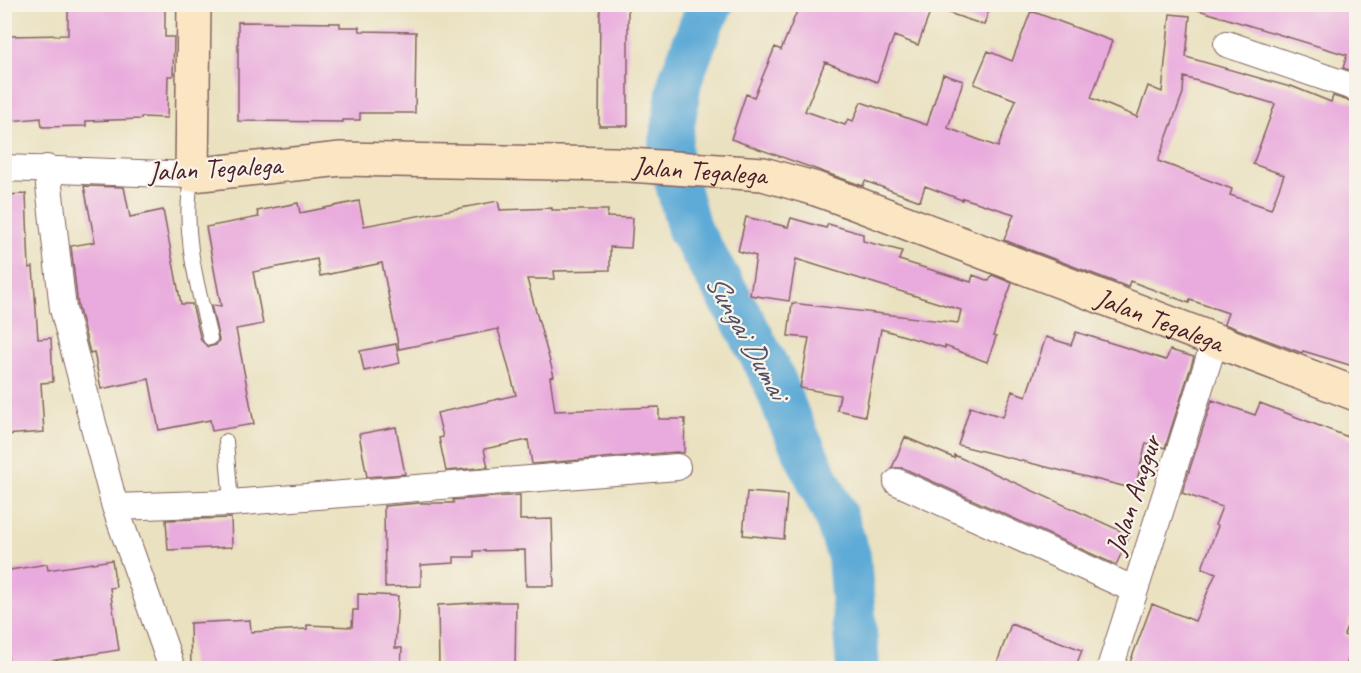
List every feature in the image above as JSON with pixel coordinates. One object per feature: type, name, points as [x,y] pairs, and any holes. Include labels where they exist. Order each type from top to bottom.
[{"type":"street","points":[[192,175],[194,4]]},
{"type":"street","points":[[1227,44],[1356,88]]},
{"type":"street","name":"Jalan Tegalega","points":[[4,168],[192,175],[342,159],[614,164],[763,174],[816,189],[1356,394]]},
{"type":"street","points":[[47,168],[63,309],[115,507],[172,669]]},
{"type":"street","name":"Jalan Anggur","points":[[1110,669],[1215,340]]},
{"type":"street","points":[[115,507],[231,503],[677,467]]},
{"type":"street","points":[[897,482],[1135,590]]},
{"type":"lane","points":[[192,175],[188,207],[191,263],[210,338]]},
{"type":"lane","points":[[226,441],[231,503]]},
{"type":"building","points":[[68,4],[165,4],[165,37],[174,37],[173,76],[168,76],[167,118],[141,117],[141,119],[86,121],[86,126],[42,127],[41,118],[10,121],[7,36],[68,35]]},
{"type":"building","points":[[600,4],[628,4],[628,126],[599,126]]},
{"type":"building","points":[[800,4],[916,4],[931,10],[918,45],[894,36],[877,82],[825,62],[805,111],[845,125],[848,119],[853,121],[861,102],[927,125],[943,74],[963,81],[948,128],[998,147],[1016,100],[974,84],[988,51],[1012,61],[1031,11],[1112,41],[1091,98],[1137,117],[1148,86],[1162,92],[1170,14],[1190,16],[1186,57],[1291,86],[1331,102],[1333,96],[1356,103],[1356,367],[1303,351],[1302,353],[1224,324],[1228,313],[1190,300],[1189,303],[1130,281],[1128,287],[1004,240],[1014,214],[963,198],[962,200],[925,186],[920,201],[865,181],[863,186],[731,139],[746,94],[754,97],[775,47],[781,50]],"holes":[[[1184,77],[1275,104],[1253,164],[1284,175],[1271,209],[1230,195],[1232,189],[1158,161],[1183,93]]]},
{"type":"building","points":[[934,4],[991,4],[984,25],[934,8]]},
{"type":"building","points":[[1196,4],[1356,4],[1356,72],[1343,68],[1347,55],[1195,9]]},
{"type":"building","points":[[238,22],[340,23],[340,27],[359,27],[360,31],[416,32],[415,113],[360,113],[360,120],[343,120],[343,122],[238,121]]},
{"type":"building","points":[[84,186],[124,187],[130,217],[163,210],[181,304],[192,304],[201,340],[208,347],[216,345],[219,340],[211,305],[221,306],[206,227],[259,217],[257,211],[298,203],[300,213],[359,201],[364,226],[498,201],[500,210],[552,208],[552,210],[608,210],[607,217],[633,218],[631,248],[610,247],[610,270],[554,271],[555,279],[527,279],[554,376],[550,377],[555,411],[659,407],[659,419],[685,419],[684,453],[532,464],[528,440],[484,449],[488,467],[446,471],[439,438],[443,437],[437,413],[516,395],[498,329],[399,349],[382,263],[320,276],[317,259],[253,272],[263,324],[236,329],[254,424],[212,431],[210,420],[159,430],[149,379],[101,389],[94,352],[90,353],[78,306],[71,246],[95,242]]},
{"type":"building","points":[[26,194],[29,268],[33,267],[38,339],[51,338],[53,382],[41,383],[44,432],[4,435],[4,195]]},
{"type":"building","points":[[746,217],[788,227],[791,218],[826,228],[828,224],[863,234],[863,241],[902,251],[899,260],[971,282],[973,275],[989,281],[992,275],[1012,283],[993,336],[996,337],[987,362],[945,346],[945,348],[881,329],[865,416],[837,410],[840,395],[800,388],[809,338],[788,336],[792,303],[958,323],[961,310],[796,259],[789,301],[750,295],[756,256],[738,251]]},
{"type":"building","points":[[1076,332],[1166,360],[1170,350],[1194,357],[1165,448],[1146,443],[1135,489],[958,445],[970,407],[1003,417],[1012,391],[1026,396],[1046,337],[1071,345]]},
{"type":"building","points":[[396,344],[400,363],[364,371],[360,351]]},
{"type":"building","points":[[1212,400],[1255,415],[1260,403],[1356,440],[1356,604],[1344,635],[1355,639],[1345,669],[1139,669],[1129,665],[1152,604],[1195,621],[1216,573],[1202,568],[1218,526],[1215,525],[1222,507],[1182,493]]},
{"type":"building","points":[[396,427],[405,474],[367,477],[359,434]]},
{"type":"building","points":[[905,437],[954,458],[954,455],[1130,535],[1116,565],[903,468],[892,468]]},
{"type":"building","points":[[747,492],[787,495],[784,539],[743,535]]},
{"type":"building","points":[[520,495],[520,520],[552,519],[554,586],[526,586],[525,550],[474,551],[474,557],[454,557],[454,563],[421,565],[421,586],[385,587],[384,506],[454,503],[453,500]]},
{"type":"building","points":[[231,518],[232,547],[168,550],[166,520]]},
{"type":"building","points":[[112,560],[116,587],[110,588],[119,650],[50,661],[51,669],[10,669],[4,634],[4,571],[47,564],[48,570]]},
{"type":"building","points":[[358,594],[398,596],[395,648],[402,648],[401,669],[191,669],[190,623],[250,620],[251,632],[307,629],[307,625],[352,627],[353,610],[358,610]]},
{"type":"building","points":[[516,602],[515,669],[439,669],[438,605]]},
{"type":"building","points":[[1011,624],[1082,650],[1075,669],[1012,669],[997,663]]},
{"type":"waterway","name":"Sungai Dumai","points":[[712,4],[703,20],[680,81],[670,144],[672,165],[689,229],[744,322],[774,380],[789,419],[835,515],[849,556],[858,668]]}]
